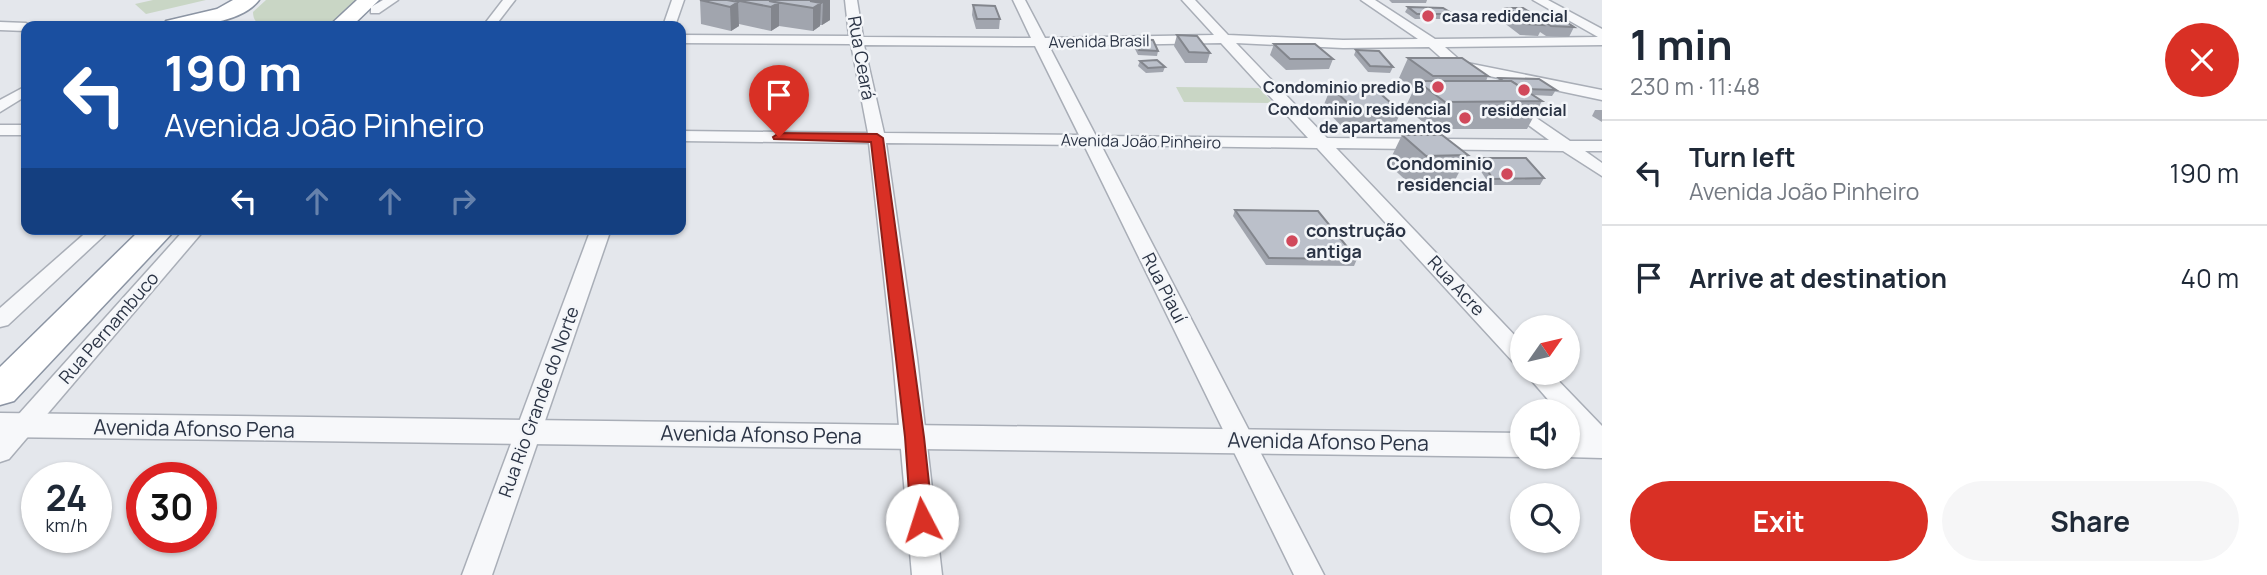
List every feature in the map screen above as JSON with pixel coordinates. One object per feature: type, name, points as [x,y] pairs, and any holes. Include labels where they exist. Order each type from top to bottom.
[{"type":"highway","points":[[194,21],[225,13],[249,0]]},
{"type":"highway","points":[[250,21],[248,11],[261,0]]},
{"type":"highway","points":[[0,360],[126,235]]},
{"type":"highway","points":[[0,391],[154,235]]},
{"type":"street","points":[[493,21],[509,0]]},
{"type":"street","points":[[671,21],[678,0]]},
{"type":"street","name":"Rua Ceará","points":[[852,0],[855,37],[877,138],[915,437],[927,575]]},
{"type":"street","name":"Rua Piauí","points":[[1019,0],[1309,575]]},
{"type":"street","name":"Rua Acre","points":[[1188,0],[1510,344]]},
{"type":"street","points":[[1367,0],[1431,42],[1455,65],[1602,171]]},
{"type":"street","points":[[1539,0],[1602,34]]},
{"type":"street","points":[[0,26],[21,27]]},
{"type":"street","name":"Avenida Brasil","points":[[686,33],[1041,42],[1225,39],[1296,43],[1602,41]]},
{"type":"street","points":[[0,35],[21,35]]},
{"type":"street","name":"Avenida Brasil","points":[[686,39],[855,37]]},
{"type":"street","points":[[1455,65],[1602,95]]},
{"type":"street","points":[[0,107],[21,93]]},
{"type":"street","points":[[0,130],[21,130]]},
{"type":"street","name":"Avenida João Pinheiro","points":[[686,136],[1602,146]]},
{"type":"street","points":[[74,254],[72,245],[76,235]]},
{"type":"street","points":[[0,320],[95,235]]},
{"type":"street","name":"Rua Pernambuco","points":[[0,452],[11,426],[190,235]]},
{"type":"street","name":"Rua Rio Grande do Norte","points":[[477,575],[599,235]]},
{"type":"street","points":[[1548,385],[1602,444]]},
{"type":"street","name":"Avenida Afonso Pena","points":[[11,426],[1510,445]]},
{"type":"street","points":[[1580,445],[1602,444]]},
{"type":"green space","points":[[153,0],[206,0],[146,14],[135,4]]},
{"type":"green space","points":[[266,0],[360,0],[337,21],[256,21],[253,12]]},
{"type":"green space","points":[[1176,87],[1259,88],[1273,103],[1184,102]]},
{"type":"building","points":[[700,0],[727,0],[738,2],[730,7]]},
{"type":"building","points":[[735,0],[826,0],[810,1],[821,3],[813,8],[769,1],[779,3],[771,7]]},
{"type":"building","points":[[973,5],[995,6],[1000,19],[977,19]]},
{"type":"building","points":[[1408,7],[1443,8],[1453,14],[1417,14]]},
{"type":"building","points":[[1507,8],[1523,8],[1533,14],[1514,12]]},
{"type":"building","points":[[1508,12],[1526,13],[1543,25],[1525,24]]},
{"type":"building","points":[[1535,15],[1557,16],[1574,27],[1551,26]]},
{"type":"building","points":[[1177,35],[1197,36],[1210,53],[1189,52]]},
{"type":"building","points":[[1134,39],[1153,40],[1158,51],[1139,50]]},
{"type":"building","points":[[1274,44],[1315,44],[1333,59],[1290,59]]},
{"type":"building","points":[[1356,50],[1379,51],[1393,67],[1370,66]]},
{"type":"building","points":[[1408,58],[1462,58],[1488,76],[1433,76]]},
{"type":"building","points":[[1157,60],[1165,67],[1148,68],[1140,61]]},
{"type":"building","points":[[1499,78],[1539,79],[1556,90],[1524,89]]},
{"type":"building","points":[[1417,81],[1511,81],[1542,101],[1445,102]]},
{"type":"building","points":[[1331,87],[1374,88],[1401,112],[1356,111]]},
{"type":"building","points":[[1402,135],[1442,135],[1468,155],[1426,156]]},
{"type":"building","points":[[1479,158],[1526,158],[1544,178],[1493,179]]},
{"type":"building","name":"construção antiga","points":[[1235,210],[1318,211],[1357,259],[1269,258]]},
{"type":"place","name":"casa redidencial","points":[[1428,16]]},
{"type":"place","name":"Condominio predio B","points":[[1438,87]]},
{"type":"place","name":"residencial","points":[[1524,90]]},
{"type":"place","name":"Condominio residencial de apartamentos","points":[[1465,118]]},
{"type":"place","name":"Condominio residencial","points":[[1507,174]]},
{"type":"place","name":"construção antiga","points":[[1292,241]]},
{"type":"route","points":[[779,137],[877,138],[915,437],[922,520]]}]
